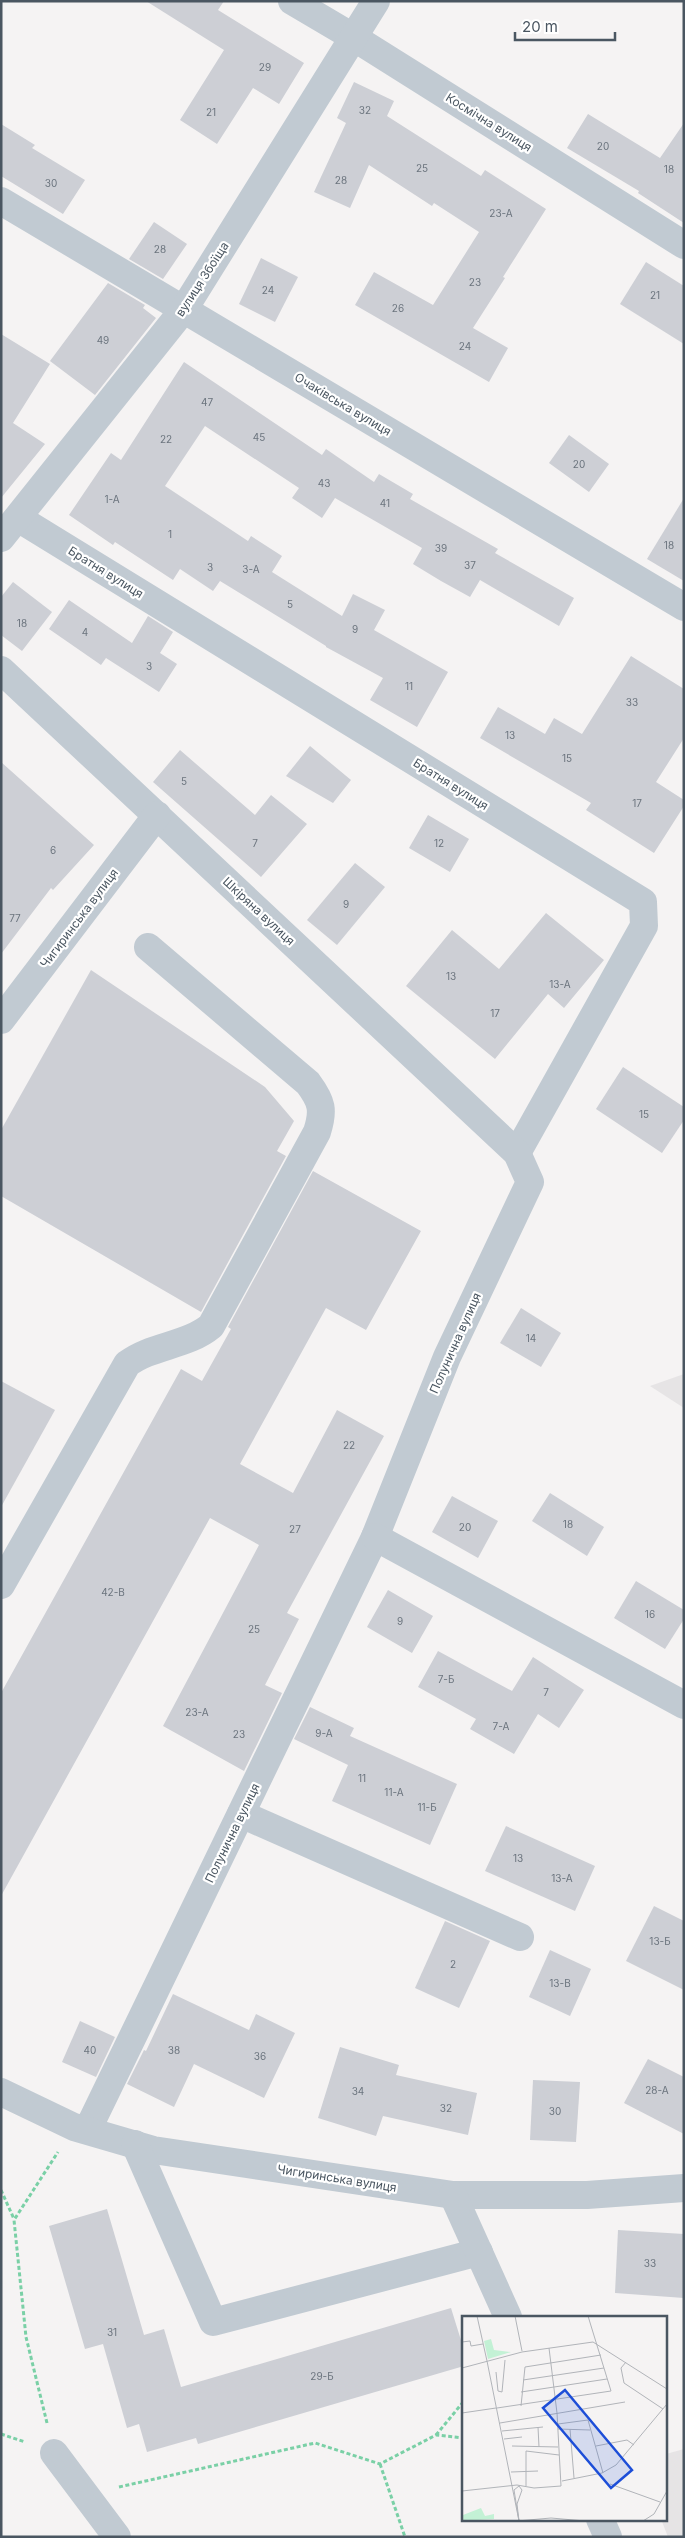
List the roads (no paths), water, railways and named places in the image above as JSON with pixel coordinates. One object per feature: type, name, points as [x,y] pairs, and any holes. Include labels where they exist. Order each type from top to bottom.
[{"type":"street","name":"Космічна вулиця","points":[[292,1],[354,36],[684,245]]},
{"type":"street","name":"вулиця Збоїща","points":[[10,528],[184,309],[376,1]]},
{"type":"street","name":"Очаківська вулиця","points":[[1,201],[684,606]]},
{"type":"street","name":"Братня вулиця","points":[[10,528],[642,902],[644,926],[517,1153]]},
{"type":"street","name":"Шкіряна вулиця","points":[[1,670],[517,1153]]},
{"type":"street","name":"Чигиринська вулиця","points":[[1,1020],[156,816]]},
{"type":"street","points":[[1,1584],[127,1364],[143,1354],[203,1333],[214,1322],[317,1132],[322,1116],[319,1098],[308,1083],[148,947]]},
{"type":"street","name":"Полунична вулиця","points":[[81,2128],[241,1814],[375,1537],[447,1357],[530,1182],[517,1153]]},
{"type":"street","points":[[375,1537],[684,1705]]},
{"type":"street","points":[[241,1814],[520,1937]]},
{"type":"street","name":"Чигиринська вулиця","points":[[1,2092],[81,2128],[153,2150],[453,2195],[588,2195],[684,2188]]},
{"type":"street","points":[[135,2144],[213,2322],[479,2252]]},
{"type":"street","points":[[453,2195],[508,2316]]},
{"type":"street","points":[[54,2452],[87,2494],[117,2537]]},
{"type":"street","points":[[600,2520],[608,2537]]}]
